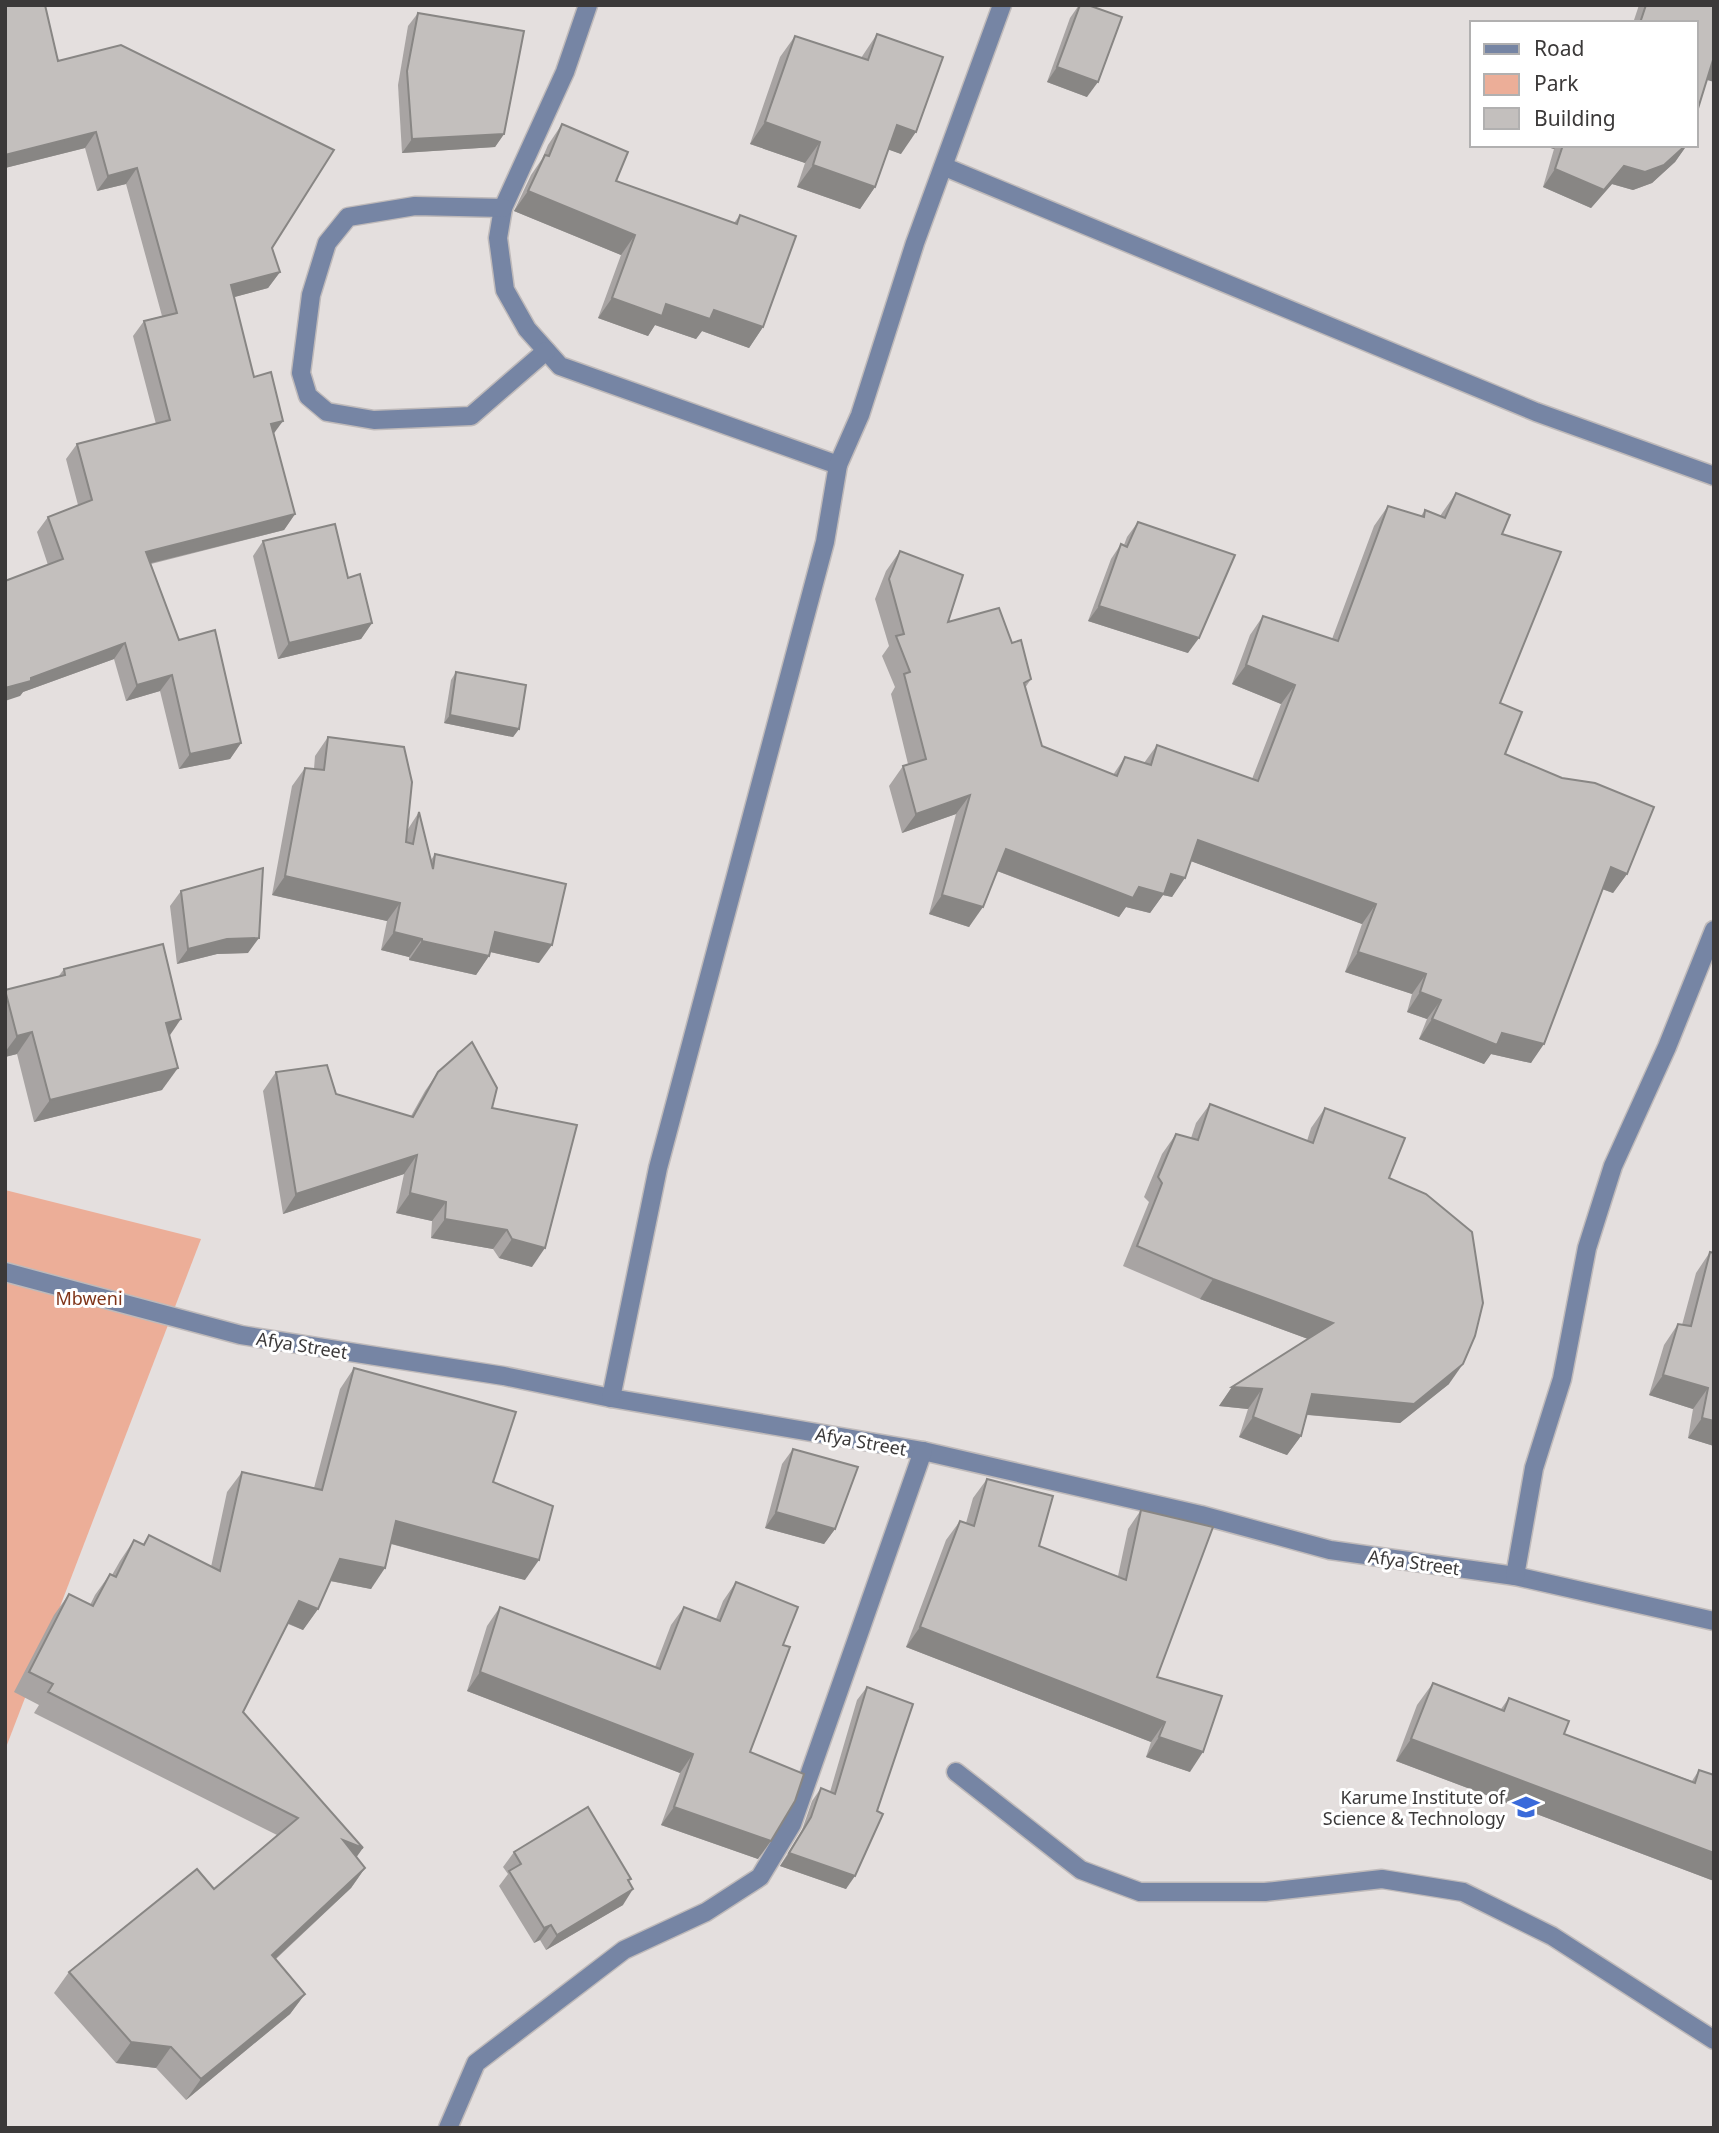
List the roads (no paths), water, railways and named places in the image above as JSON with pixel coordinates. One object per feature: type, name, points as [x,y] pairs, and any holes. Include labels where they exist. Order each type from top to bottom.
[{"type":"street","points":[[588,5],[565,72],[503,208],[498,238],[505,290],[527,330],[560,366],[838,465]]},
{"type":"street","points":[[611,1398],[658,1168],[818,568],[838,465],[860,415],[915,243],[1002,5]]},
{"type":"street","points":[[945,167],[1536,412],[1714,476]]},
{"type":"street","points":[[503,208],[415,206],[348,217],[327,243],[311,295],[301,373],[308,396],[327,412],[374,420],[471,416],[546,351]]},
{"type":"street","points":[[1515,1576],[1534,1468],[1562,1379],[1587,1248],[1613,1166],[1667,1047],[1714,930]]},
{"type":"street","name":"Afya Street","points":[[5,1272],[241,1335],[504,1376],[611,1398],[923,1451],[1201,1515],[1330,1550],[1515,1576],[1714,1621]]},
{"type":"street","points":[[448,2128],[477,2063],[624,1950],[706,1912],[760,1877],[792,1824],[923,1451]]},
{"type":"street","points":[[956,1772],[1081,1870],[1140,1892],[1265,1892],[1382,1879],[1463,1892],[1552,1936],[1714,2040]]},
{"type":"place","name":"Karume Institute of Science & Technology","points":[[1526,1807]]},
{"type":"park label","name":"Mbweni","points":[[89,1298]]}]
